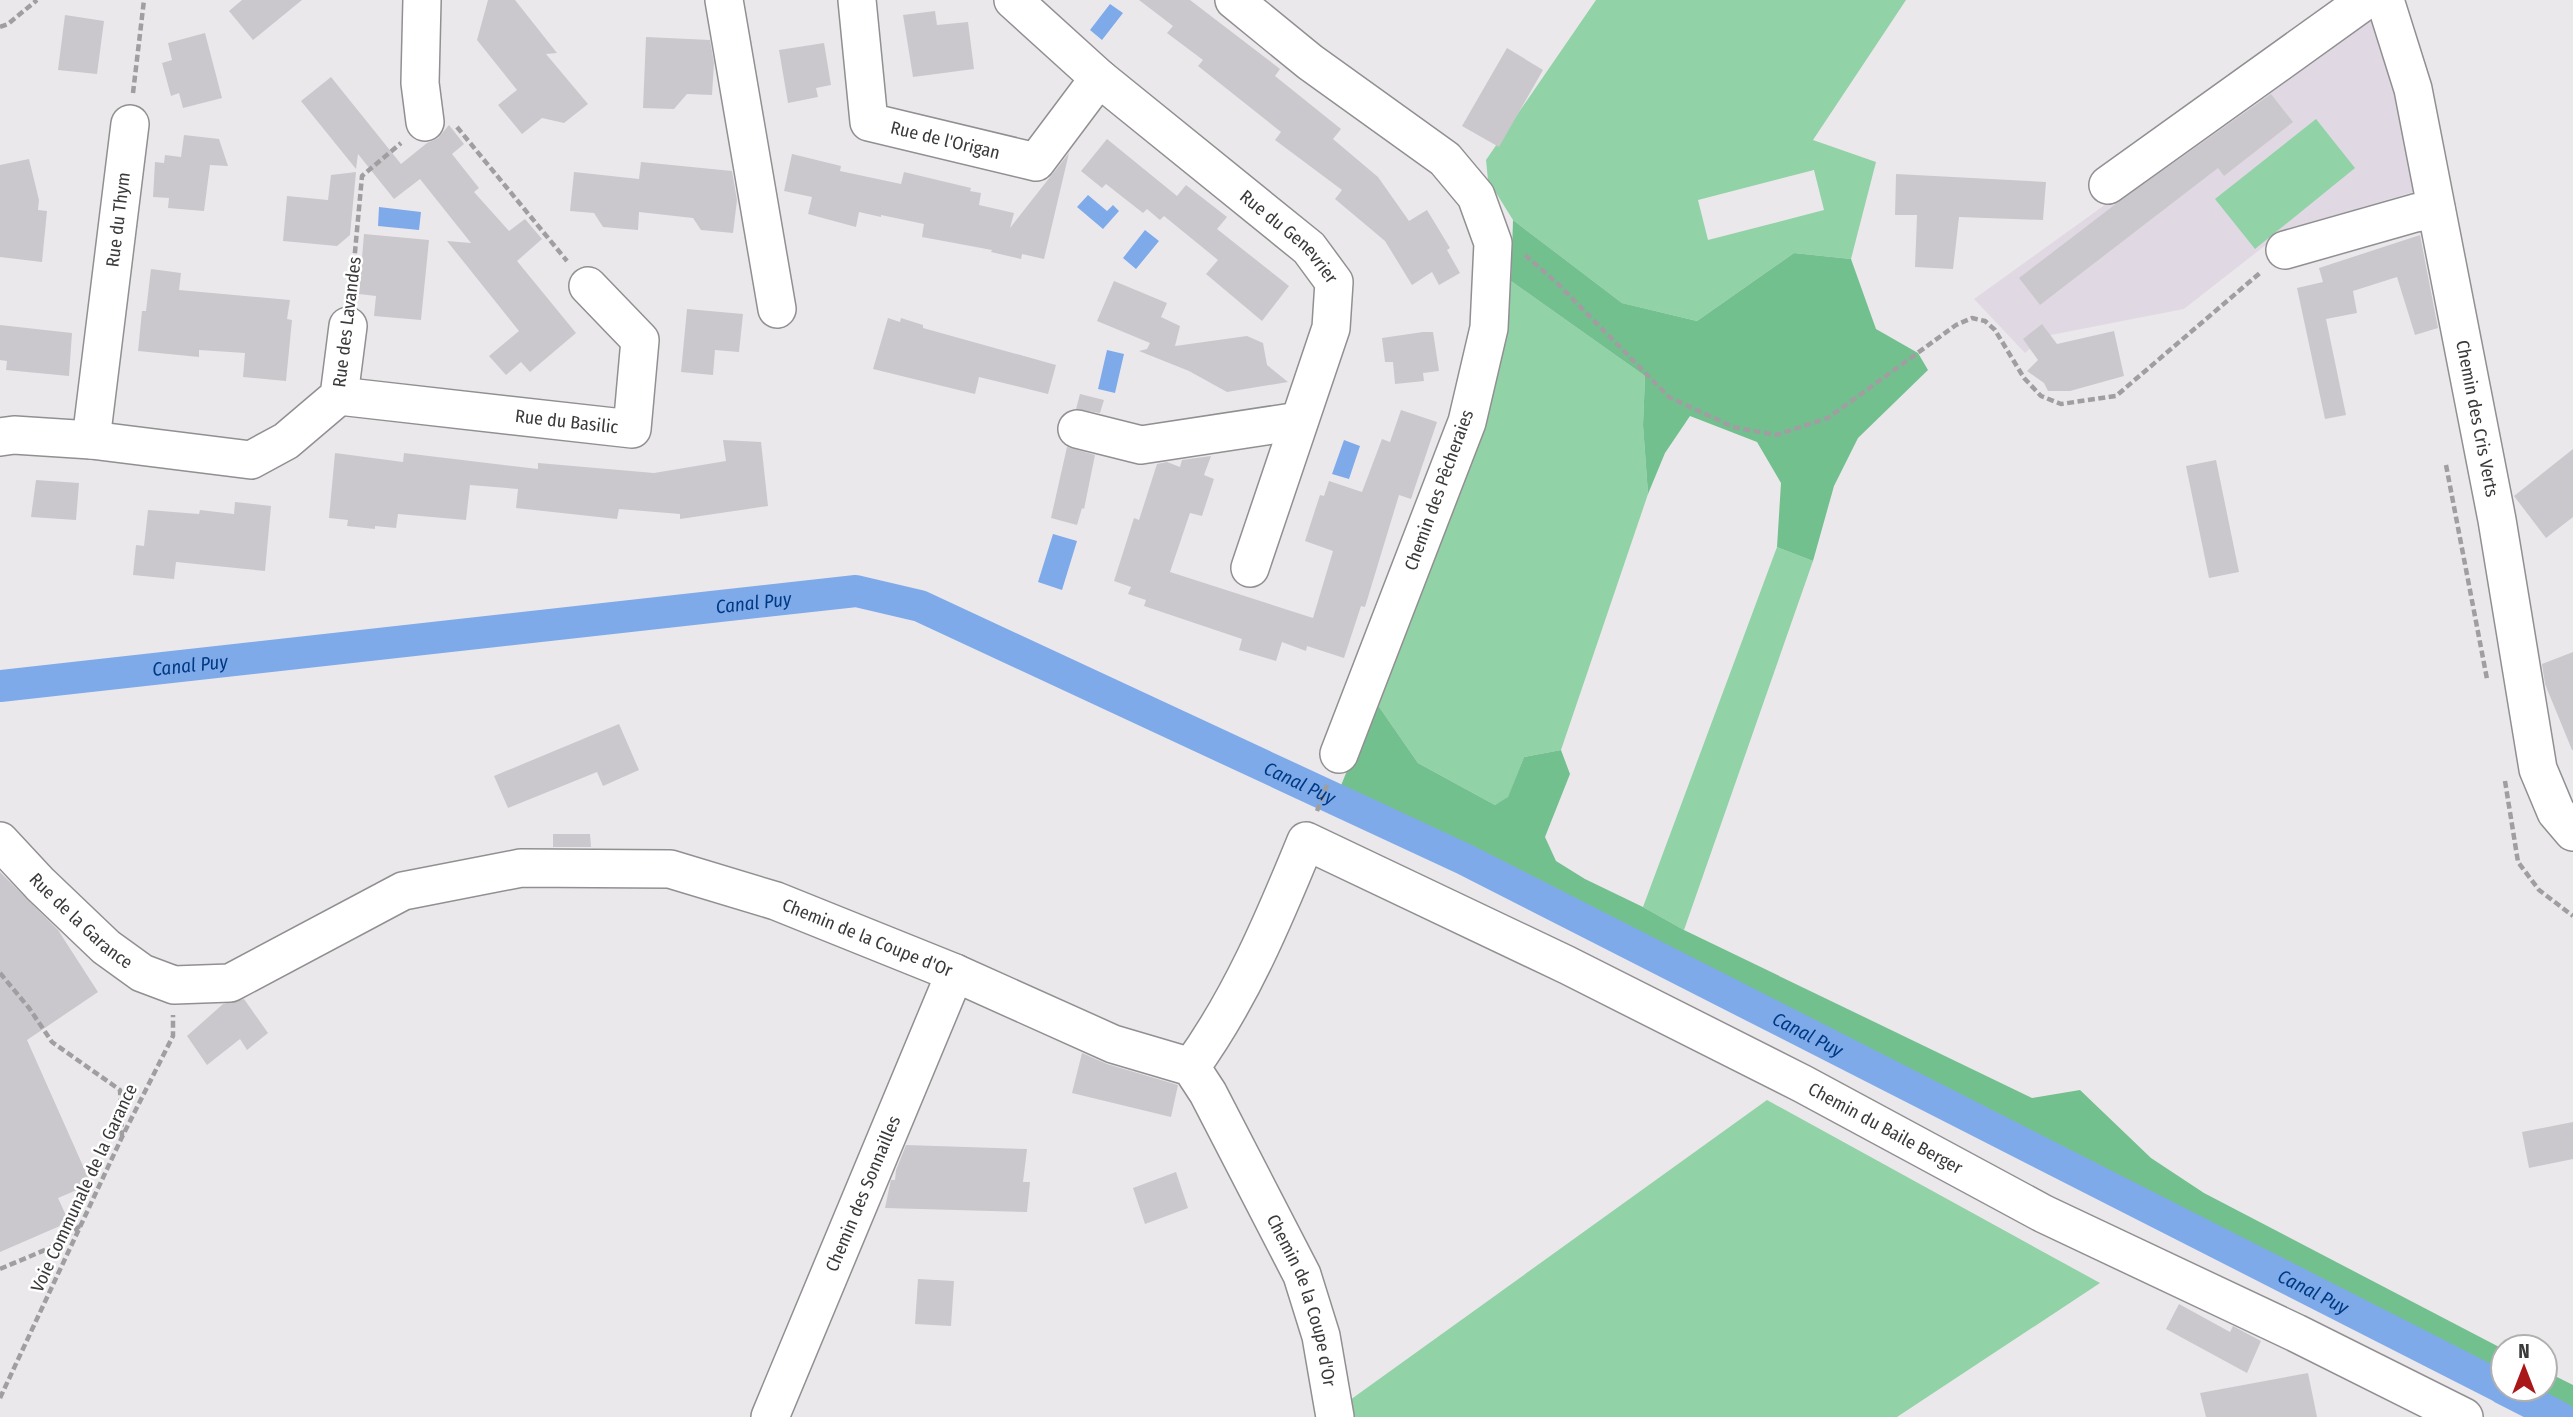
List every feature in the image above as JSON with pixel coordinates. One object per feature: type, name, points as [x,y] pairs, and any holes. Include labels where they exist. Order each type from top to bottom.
[{"type":"street","points":[[422,0],[420,83],[441,124]]},
{"type":"street","points":[[724,0],[777,309]]},
{"type":"street","name":"Rue de l'Origan","points":[[857,0],[869,122],[1036,162],[1099,78]]},
{"type":"street","name":"Rue du Genevrier","points":[[1013,0],[1099,78],[1309,248],[1334,282],[1331,328],[1250,568]]},
{"type":"street","name":"Chemin des Pêcheraies","points":[[1234,0],[1310,62],[1446,159],[1476,196],[1493,243],[1489,328],[1467,422],[1334,767]]},
{"type":"street","points":[[2108,185],[2366,0]]},
{"type":"street","name":"Chemin des Cris Verts","points":[[2385,0],[2413,89],[2497,520],[2538,769],[2556,812],[2573,832]]},
{"type":"street","name":"Rue du Thym","points":[[91,440],[130,124]]},
{"type":"street","points":[[2285,250],[2436,209]]},
{"type":"street","name":"Rue du Basilic","points":[[339,396],[632,429],[640,340],[588,286]]},
{"type":"street","name":"Rue des Lavandes","points":[[0,437],[14,435],[91,440],[251,460],[286,441],[339,396],[348,326]]},
{"type":"street","points":[[1077,429],[1142,445],[1299,421]]},
{"type":"street","name":"Rue de la Garance","points":[[0,841],[40,884],[106,947],[142,973],[174,985]]},
{"type":"street","name":"Chemin du Baile Berger","points":[[1191,1067],[1216,1033],[1269,931],[1306,841],[1592,977],[1803,1084],[2044,1214],[2296,1333],[2464,1417]]},
{"type":"street","name":"Chemin de la Coupe d'Or","points":[[174,985],[230,984],[403,891],[521,868],[670,869],[776,901],[955,973],[1113,1044],[1191,1067],[1208,1093],[1302,1275],[1321,1336],[1335,1417]]},
{"type":"street","name":"Chemin des Sonnailles","points":[[770,1417],[955,973]]},
{"type":"path","points":[[0,27],[8,24],[37,0]]},
{"type":"path","points":[[130,124],[145,0]]},
{"type":"path","points":[[441,124],[588,286]]},
{"type":"path","name":"Rue des Lavandes","points":[[348,326],[362,176],[441,124]]},
{"type":"path","points":[[1493,243],[1515,245],[1558,284],[1669,397],[1734,427],[1776,435],[1828,418],[1956,325],[1972,318],[1985,321],[1996,330],[2024,378],[2041,396],[2061,404],[2116,396],[2285,250]]},
{"type":"path","points":[[1319,806],[1334,767]]},
{"type":"path","points":[[0,973],[52,1042],[120,1090],[122,1137]]},
{"type":"path","name":"Voie Communale de la Garance","points":[[0,1398],[122,1137],[173,1036],[174,985]]},
{"type":"path","points":[[0,1269],[52,1247],[81,1225]]},
{"type":"shaded area","points":[[2374,11],[2420,190],[2285,230],[2184,309],[2051,335],[2042,342],[2040,340],[2025,353],[1974,299]]},
{"type":"green space","points":[[1596,0],[1906,0],[1813,140],[1876,162],[1851,259],[1794,253],[1697,321],[1622,303],[1513,220],[1488,180],[1486,160]],"holes":[[[1814,170],[1824,210],[1708,240],[1698,200]]]},
{"type":"green space","points":[[2316,119],[2355,168],[2255,249],[2215,199]]},
{"type":"green space","points":[[1513,220],[1622,303],[1697,321],[1794,253],[1851,259],[1876,329],[1918,353],[1928,370],[1858,438],[1834,486],[1813,561],[1777,547],[1781,483],[1757,442],[1690,416],[1665,453],[1648,494],[1643,425],[1645,376],[1511,281]]},
{"type":"green space","points":[[1511,281],[1645,376],[1643,425],[1648,494],[1561,750],[1524,757],[1508,798],[1495,805],[1418,763],[1375,701],[1476,440],[1500,363]]},
{"type":"green space","points":[[1777,547],[1813,561],[1684,930],[1643,907]]},
{"type":"green space","points":[[1375,701],[1418,763],[1495,805],[1508,797],[1524,757],[1561,750],[1570,774],[1545,837],[1556,861],[1684,930],[2032,1098],[2080,1090],[2151,1158],[2204,1193],[2489,1342],[2489,1374],[1340,788]]},
{"type":"green space","points":[[1767,1100],[2100,1283],[1897,1417],[1352,1417],[1350,1400]]},
{"type":"green space","points":[[2559,1378],[2573,1385],[2573,1417],[2546,1403],[2559,1403]]},
{"type":"water","points":[[1110,4],[1123,13],[1102,40],[1090,30]]},
{"type":"water","points":[[1088,195],[1107,211],[1113,205],[1119,211],[1103,229],[1077,207]]},
{"type":"water","points":[[379,207],[421,212],[419,230],[378,226]]},
{"type":"water","points":[[1145,230],[1159,241],[1136,269],[1123,258]]},
{"type":"water","points":[[1107,350],[1124,354],[1115,393],[1098,389]]},
{"type":"water","points":[[1344,440],[1360,446],[1349,479],[1332,474]]},
{"type":"water","points":[[1053,534],[1077,541],[1062,590],[1038,582]]},
{"type":"building","points":[[242,0],[302,0],[253,40],[229,11]]},
{"type":"building","points":[[488,0],[515,0],[557,53],[546,54],[588,104],[564,123],[542,118],[522,134],[498,105],[517,90],[477,40]]},
{"type":"building","points":[[1139,0],[1190,0],[1280,69],[1275,76],[1341,129],[1333,139],[1378,177],[1409,221],[1427,210],[1450,248],[1447,250],[1460,273],[1439,285],[1432,272],[1412,285],[1385,241],[1335,199],[1342,190],[1275,140],[1281,132],[1198,66],[1203,60],[1167,33],[1173,26]]},
{"type":"building","points":[[935,11],[937,25],[968,22],[974,69],[913,77],[903,15]]},
{"type":"building","points":[[65,15],[104,21],[97,74],[58,70]]},
{"type":"building","points":[[205,33],[222,98],[183,108],[179,93],[171,96],[162,63],[172,60],[168,43]]},
{"type":"building","points":[[646,37],[710,40],[714,63],[712,95],[687,94],[674,109],[643,108]]},
{"type":"building","points":[[824,43],[831,85],[816,88],[818,97],[788,103],[779,50]]},
{"type":"building","points":[[1507,48],[1543,70],[1499,147],[1462,126]]},
{"type":"building","points":[[331,77],[401,164],[427,143],[438,138],[449,125],[464,144],[452,154],[479,188],[474,192],[509,231],[525,219],[542,239],[517,261],[576,333],[530,372],[521,362],[506,375],[489,356],[519,331],[447,241],[471,243],[420,179],[394,199],[358,154],[356,169],[301,101]]},
{"type":"building","points":[[2271,94],[2293,122],[2224,176],[2218,168],[2040,305],[2019,278],[2117,203]]},
{"type":"building","points":[[184,135],[219,139],[228,166],[210,165],[204,211],[168,208],[169,198],[153,197],[155,162],[164,163],[165,155],[181,157]]},
{"type":"building","points":[[1107,139],[1177,196],[1186,185],[1227,217],[1217,229],[1289,286],[1262,321],[1206,274],[1218,260],[1164,216],[1160,220],[1147,209],[1143,213],[1106,184],[1102,188],[1081,171]]},
{"type":"building","points":[[1069,153],[1044,259],[1022,254],[1021,259],[991,252],[992,250],[922,237],[924,224],[881,215],[859,212],[856,227],[808,214],[812,197],[784,191],[792,154],[841,166],[840,171],[901,184],[904,172],[971,188],[970,191],[981,193],[979,205],[1014,213],[1010,228]]},
{"type":"building","points":[[29,159],[39,200],[38,210],[47,211],[42,262],[0,257],[0,165]]},
{"type":"building","points":[[641,162],[732,171],[737,200],[733,233],[701,230],[693,218],[639,212],[638,230],[603,227],[594,213],[570,211],[574,172],[639,179]]},
{"type":"building","points":[[356,172],[350,235],[337,246],[283,241],[287,196],[328,200],[331,175]]},
{"type":"building","points":[[1896,174],[2046,182],[2043,220],[1959,217],[1953,269],[1915,267],[1917,215],[1895,215]]},
{"type":"building","points":[[364,234],[429,240],[421,320],[374,316],[376,296],[359,294]]},
{"type":"building","points":[[2420,235],[2438,328],[2415,335],[2397,277],[2353,291],[2357,313],[2326,319],[2346,415],[2325,419],[2297,288],[2323,282],[2319,268]]},
{"type":"building","points":[[151,269],[181,273],[179,290],[290,300],[287,319],[292,320],[286,381],[243,377],[245,353],[199,350],[199,357],[138,351],[142,311],[146,311]]},
{"type":"building","points":[[1114,281],[1167,303],[1161,317],[1180,326],[1175,346],[1247,336],[1263,343],[1267,365],[1288,382],[1227,392],[1189,371],[1139,351],[1147,349],[1150,343],[1097,321]]},
{"type":"building","points":[[687,309],[743,314],[739,352],[715,350],[713,375],[681,372]]},
{"type":"building","points":[[888,318],[900,322],[901,318],[923,325],[923,328],[1056,365],[1048,394],[979,377],[975,394],[873,369]]},
{"type":"building","points":[[2042,324],[2057,344],[2114,331],[2124,376],[2070,391],[2048,391],[2044,383],[2027,371],[2038,360],[2023,339]]},
{"type":"building","points":[[0,325],[72,333],[69,376],[6,370],[7,361],[0,360]]},
{"type":"building","points":[[1433,332],[1439,371],[1423,373],[1424,381],[1395,384],[1393,362],[1385,362],[1382,338]]},
{"type":"building","points":[[1080,394],[1104,400],[1100,413],[1076,409]]},
{"type":"building","points":[[1401,410],[1437,422],[1411,499],[1399,495],[1365,607],[1361,606],[1344,658],[1307,646],[1306,651],[1282,642],[1276,661],[1239,650],[1242,639],[1144,606],[1146,600],[1128,594],[1131,587],[1114,581],[1134,518],[1139,520],[1157,464],[1167,462],[1180,467],[1182,460],[1211,456],[1204,475],[1214,479],[1202,516],[1190,513],[1170,572],[1313,618],[1333,551],[1305,541],[1320,495],[1324,496],[1329,481],[1362,492],[1382,439],[1390,442]]},
{"type":"building","points":[[723,440],[761,442],[768,506],[680,519],[680,514],[619,509],[617,519],[516,508],[518,489],[470,485],[466,520],[398,514],[396,528],[375,526],[375,529],[347,526],[348,520],[329,518],[335,453],[403,462],[404,453],[538,469],[538,463],[654,473],[726,461]]},
{"type":"building","points":[[1067,447],[1095,455],[1084,509],[1082,508],[1077,525],[1051,518]]},
{"type":"building","points":[[2573,449],[2573,517],[2546,538],[2514,496]]},
{"type":"building","points":[[2216,460],[2239,572],[2209,578],[2186,466]]},
{"type":"building","points":[[36,480],[79,483],[76,520],[31,517]]},
{"type":"building","points":[[235,502],[271,506],[265,571],[176,562],[174,579],[133,575],[136,545],[144,546],[148,510],[199,514],[200,510],[234,514]]},
{"type":"building","points":[[2573,652],[2572,750],[2545,684],[2542,664]]},
{"type":"building","points":[[619,724],[639,770],[603,786],[597,772],[508,808],[494,776]]},
{"type":"building","points":[[553,834],[590,834],[591,847],[553,847]]},
{"type":"building","points":[[0,872],[58,930],[98,992],[27,1040],[91,1184],[58,1198],[69,1222],[0,1252]]},
{"type":"building","points":[[244,999],[268,1033],[247,1050],[240,1039],[207,1065],[187,1036],[223,1004]]},
{"type":"building","points":[[1082,1053],[1107,1064],[1178,1085],[1171,1117],[1072,1093]]},
{"type":"building","points":[[2573,1122],[2573,1159],[2529,1168],[2522,1132]]},
{"type":"building","points":[[906,1145],[1027,1149],[1023,1182],[1030,1182],[1027,1212],[885,1208],[891,1180],[895,1180]]},
{"type":"building","points":[[1176,1172],[1188,1208],[1145,1224],[1133,1188]]},
{"type":"building","points":[[918,1279],[954,1281],[951,1326],[915,1324]]},
{"type":"building","points":[[2179,1304],[2230,1332],[2233,1326],[2261,1341],[2247,1373],[2166,1329]]},
{"type":"building","points":[[2308,1373],[2317,1417],[2206,1417],[2200,1393]]},
{"type":"waterway","name":"Canal Puy","points":[[0,686],[856,591],[920,606],[1464,859],[2489,1381]]},
{"type":"waterway","name":"Canal Puy","points":[[2532,1403],[2559,1417]]}]
